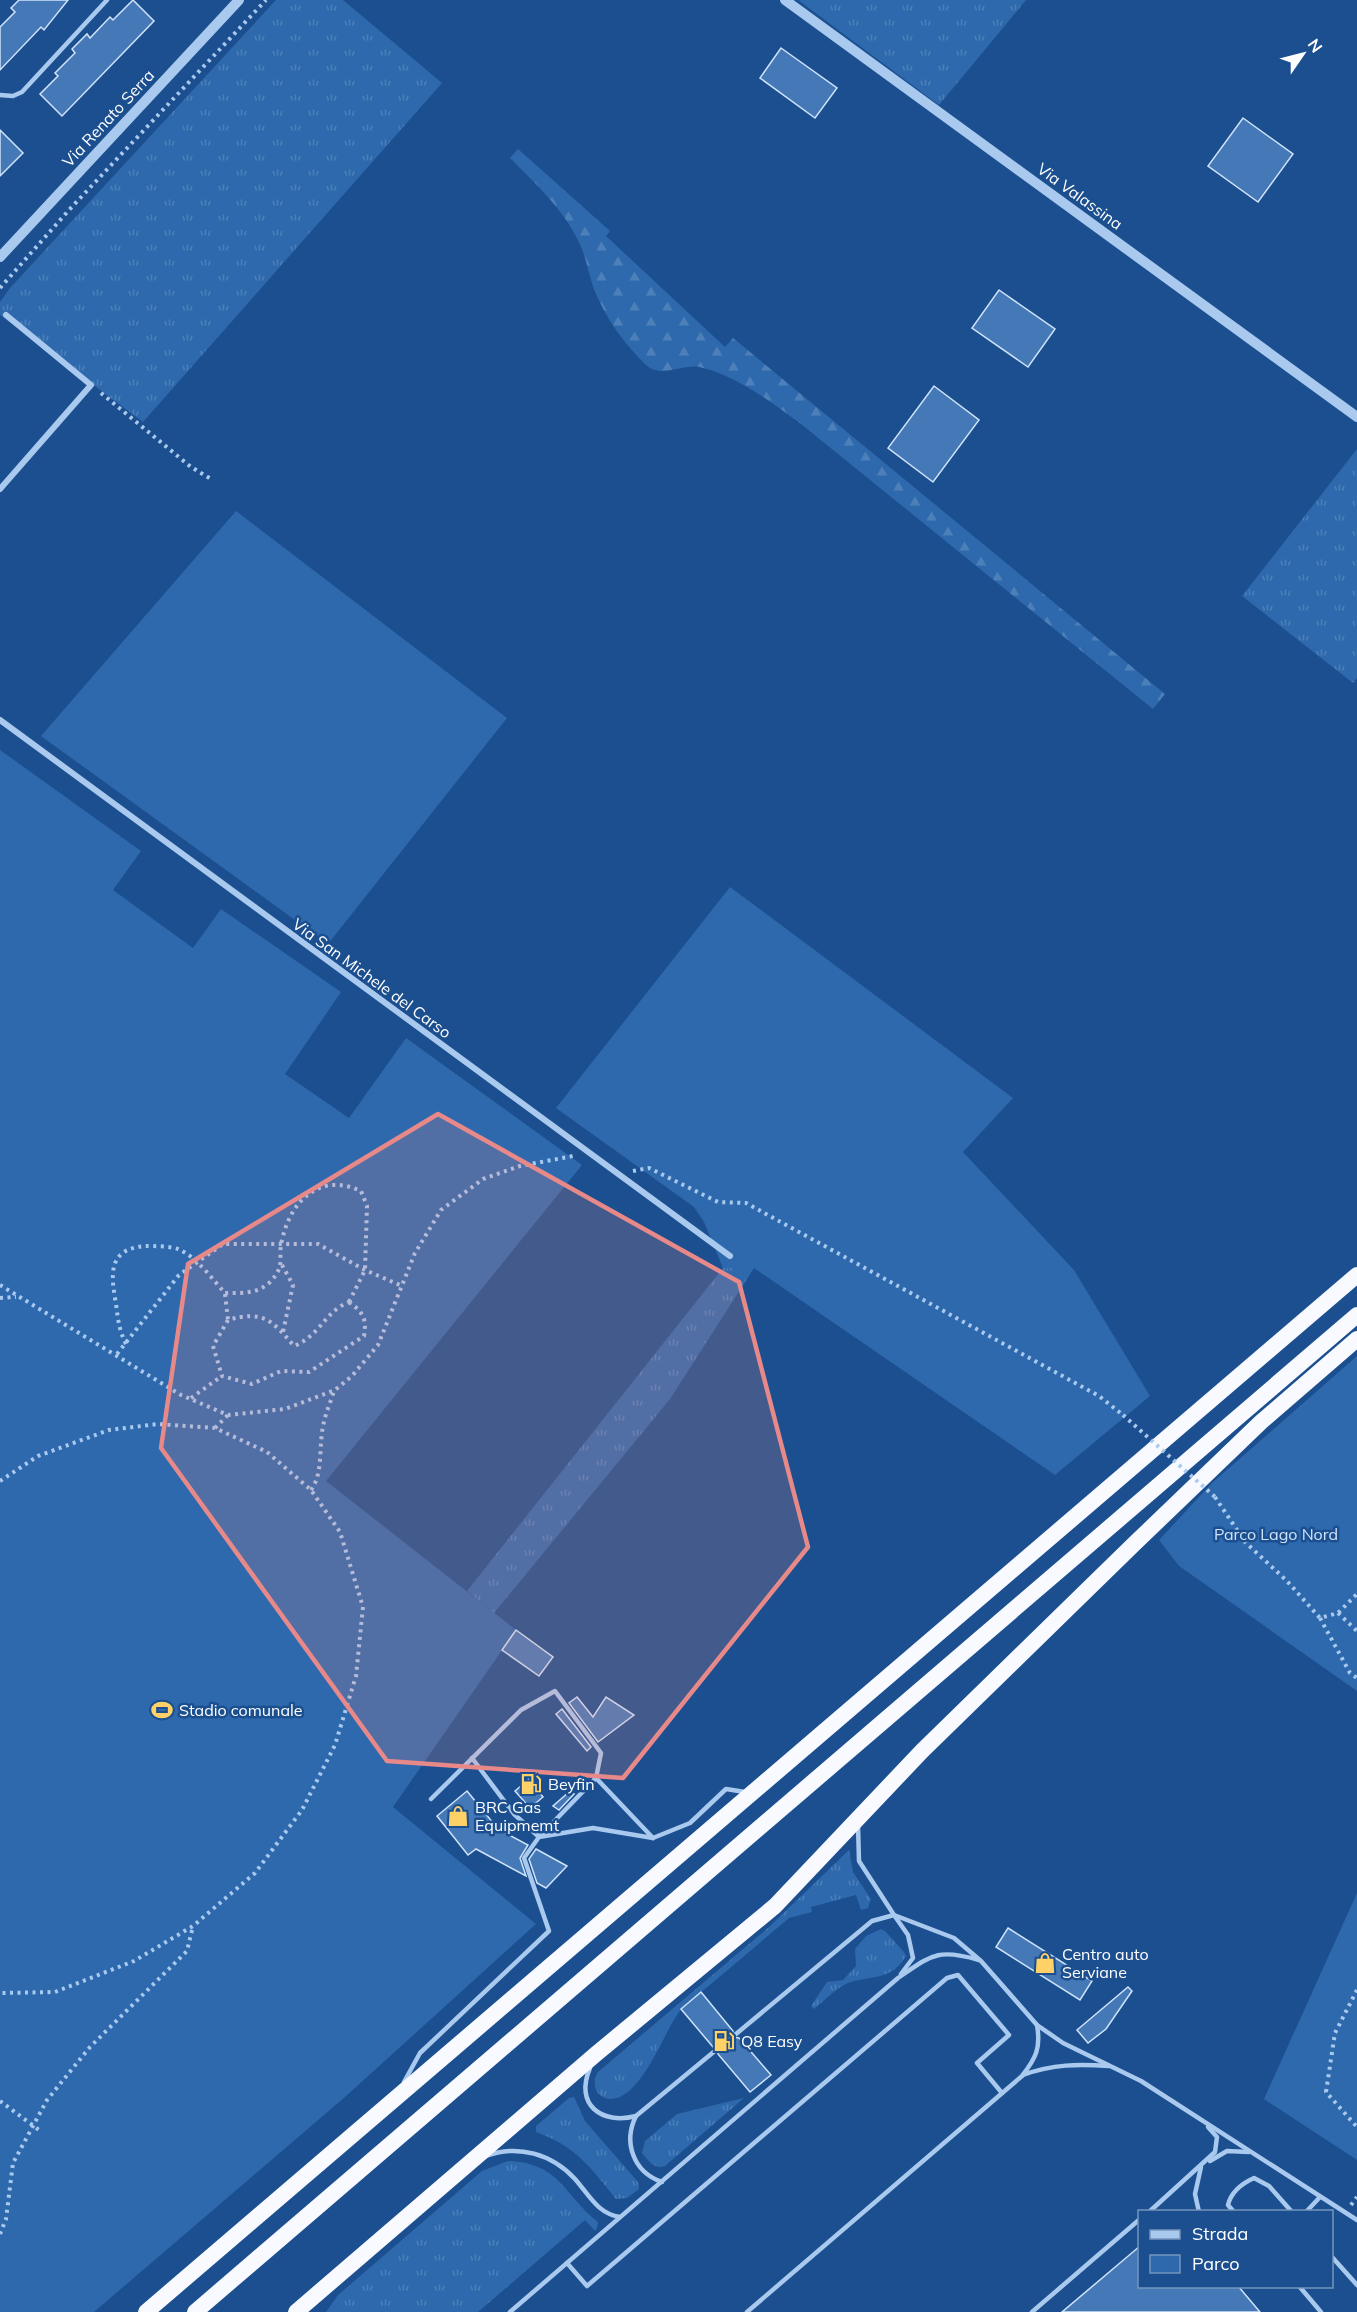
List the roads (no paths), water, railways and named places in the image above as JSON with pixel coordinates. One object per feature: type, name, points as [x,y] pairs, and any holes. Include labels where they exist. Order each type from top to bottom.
[{"type":"highway","points":[[146,2312],[1357,1275]]},
{"type":"highway","points":[[195,2312],[1357,1315]]},
{"type":"highway","points":[[296,2312],[596,2054],[775,1906],[922,1751],[1132,1545],[1261,1422],[1357,1339]]},
{"type":"street","name":"Via Renato Serra","points":[[0,257],[239,0]]},
{"type":"street","name":"Via Valassina","points":[[785,0],[1357,417]]},
{"type":"street","points":[[0,489],[91,385],[6,315]]},
{"type":"street","name":"Via San Michele del Carso","points":[[0,720],[730,1256]]},
{"type":"lane","points":[[0,95],[12,96],[22,92],[107,0]]},
{"type":"lane","points":[[397,2095],[420,2053],[549,1930],[524,1858],[539,1837],[596,1778],[601,1753],[555,1690],[521,1710],[431,1798]]},
{"type":"lane","points":[[472,1758],[514,1814],[539,1837]]},
{"type":"lane","points":[[596,1778],[653,1838]]},
{"type":"lane","points":[[539,1837],[593,1828],[653,1838],[690,1823],[726,1789],[751,1793]]},
{"type":"lane","points":[[858,1818],[859,1861],[908,1935],[913,1958],[898,1978]]},
{"type":"lane","points":[[736,2034],[872,1921],[894,1915],[954,1938],[981,1961],[1036,2025],[1081,2053],[1115,2067],[1357,2220]]},
{"type":"lane","points":[[510,2312],[898,1978],[931,1955],[954,1953],[981,1961]]},
{"type":"lane","points":[[567,2263],[587,2286],[947,1978],[958,1976],[1009,2035],[977,2063],[1002,2093]]},
{"type":"lane","points":[[747,2312],[1022,2076],[1035,2060],[1041,2043],[1036,2025]]},
{"type":"lane","points":[[662,2181],[649,2177],[631,2151],[629,2136],[636,2116],[716,2050]]},
{"type":"lane","points":[[596,2054],[584,2081],[587,2100],[596,2111],[611,2119],[636,2116]]},
{"type":"lane","points":[[1022,2076],[1047,2066],[1073,2063],[1115,2067]]},
{"type":"lane","points":[[1150,2210],[1215,2152],[1217,2137],[1205,2123]]},
{"type":"lane","points":[[470,2163],[499,2151],[525,2150],[542,2156],[550,2159],[573,2177],[598,2208],[611,2216],[620,2217]]},
{"type":"lane","points":[[1199,2210],[1195,2194],[1203,2165],[1227,2151],[1250,2152]]},
{"type":"lane","points":[[1233,2210],[1228,2205],[1230,2197],[1246,2182],[1254,2178],[1269,2186],[1291,2210]]},
{"type":"lane","points":[[1307,2210],[1320,2197]]},
{"type":"lane","points":[[1032,2312],[1138,2221]]},
{"type":"lane","points":[[1333,2258],[1357,2285]]},
{"type":"lane","points":[[1301,2288],[1321,2312]]},
{"type":"place","name":"Stadio comunale","points":[[162,1710]]},
{"type":"place","name":"Beyfin","points":[[531,1784]]},
{"type":"place","name":"BRC Gas Equipmemt","points":[[458,1816]]},
{"type":"place","name":"Centro auto Serviane","points":[[1045,1963]]},
{"type":"place","name":"Q8 Easy","points":[[724,2041]]},
{"type":"park label","name":"Parco Lago Nord","points":[[1276,1534]]}]
